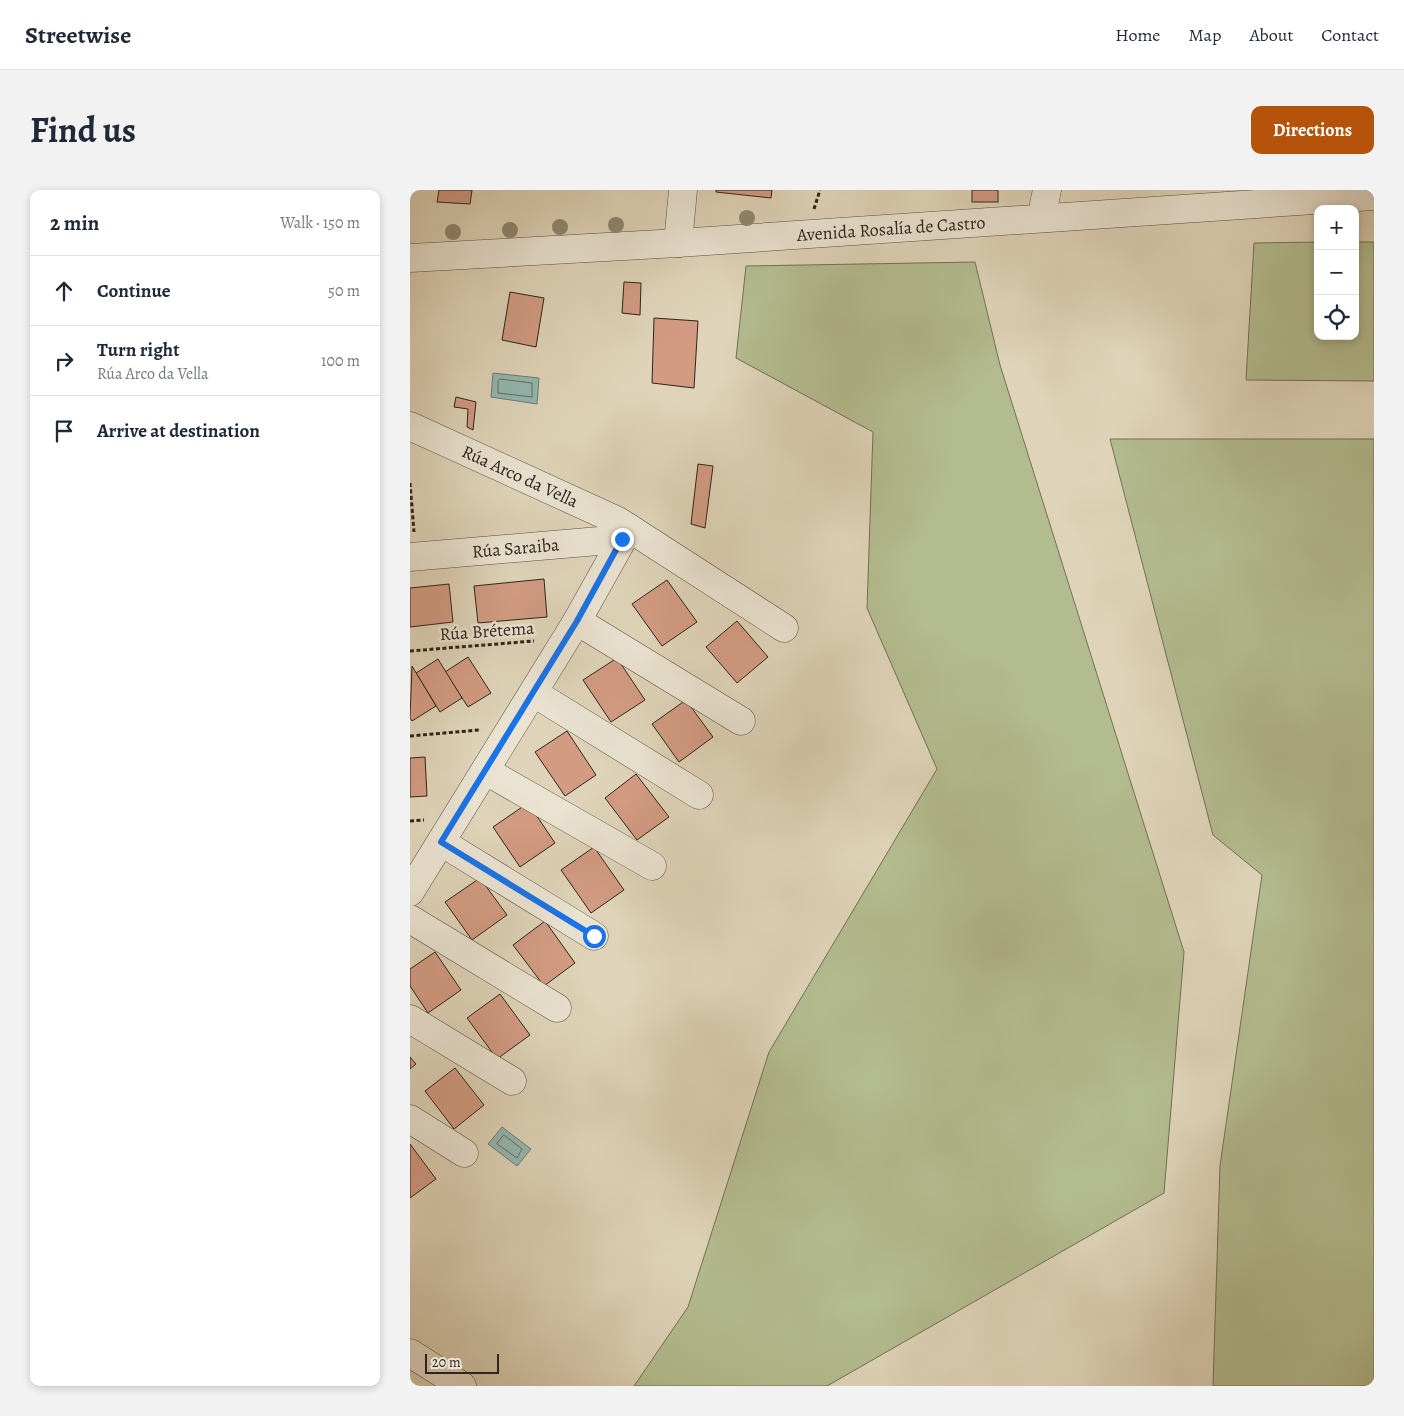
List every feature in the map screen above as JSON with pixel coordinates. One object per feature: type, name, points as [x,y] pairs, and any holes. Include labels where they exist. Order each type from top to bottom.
[{"type":"street","points":[[678,243],[683,190]]},
{"type":"street","points":[[1046,218],[1044,204],[1047,190]]},
{"type":"street","name":"Avenida Rosalía de Castro","points":[[410,258],[678,243],[1374,196]]},
{"type":"street","name":"Rúa Arco da Vella","points":[[410,426],[618,521],[625,533],[784,628]]},
{"type":"street","points":[[411,886],[441,842],[534,693],[572,630],[625,533]]},
{"type":"street","name":"Rúa Saraiba","points":[[413,556],[625,533]]},
{"type":"street","points":[[572,630],[741,721]]},
{"type":"street","points":[[534,693],[699,795]]},
{"type":"street","points":[[486,771],[652,866]]},
{"type":"street","points":[[441,842],[594,936]]},
{"type":"street","points":[[410,919],[557,1008]]},
{"type":"street","points":[[410,1019],[512,1081]]},
{"type":"street","points":[[410,1119],[464,1153]]},
{"type":"street","points":[[410,1353],[462,1386]]},
{"type":"path","points":[[410,483],[413,556]]},
{"type":"path","name":"Rúa Brétema","points":[[410,651],[572,630]]},
{"type":"path","points":[[410,736],[513,727]]},
{"type":"green space","points":[[1314,242],[1314,340],[1359,340],[1359,242],[1374,242],[1374,381],[1246,380],[1254,243]]},
{"type":"green space","points":[[975,262],[1000,365],[1184,952],[1164,1193],[827,1386],[634,1386],[688,1307],[769,1052],[937,769],[867,608],[873,432],[736,358],[746,266]]},
{"type":"green space","points":[[1110,439],[1374,439],[1374,1386],[1213,1386],[1220,1166],[1262,875],[1213,835]]},
{"type":"water","points":[[493,373],[539,378],[537,404],[491,397]]},
{"type":"water","points":[[502,1127],[531,1149],[517,1166],[488,1144]]},
{"type":"building","points":[[439,190],[472,190],[470,204],[437,202]]},
{"type":"building","points":[[716,190],[772,190],[771,198],[716,192]]},
{"type":"building","points":[[972,190],[998,190],[998,202],[972,202]]},
{"type":"building","points":[[624,282],[641,283],[640,315],[622,313]]},
{"type":"building","points":[[510,292],[544,298],[536,347],[502,340]]},
{"type":"building","points":[[654,318],[698,321],[694,388],[652,383]]},
{"type":"building","points":[[456,397],[476,402],[473,430],[467,427],[468,409],[454,407]]},
{"type":"building","points":[[698,464],[713,466],[705,528],[691,524]]},
{"type":"building","points":[[544,579],[547,617],[478,623],[474,586]]},
{"type":"building","points":[[667,580],[697,622],[662,646],[632,604]]},
{"type":"building","points":[[449,584],[453,622],[410,627],[410,588]]},
{"type":"building","points":[[737,621],[768,657],[737,683],[706,647]]},
{"type":"building","points":[[468,657],[491,693],[468,707],[445,672]]},
{"type":"building","points":[[617,658],[645,700],[611,722],[583,680]]},
{"type":"building","points":[[438,659],[462,698],[440,712],[416,673]]},
{"type":"building","points":[[412,666],[436,706],[412,721],[410,718]]},
{"type":"building","points":[[686,700],[713,737],[679,762],[652,724]]},
{"type":"building","points":[[567,731],[596,775],[565,796],[535,752]]},
{"type":"building","points":[[425,757],[427,796],[410,797],[410,758]]},
{"type":"building","points":[[636,774],[669,817],[637,840],[605,798]]},
{"type":"building","points":[[528,803],[555,843],[520,867],[493,827]]},
{"type":"building","points":[[594,847],[624,890],[591,913],[561,870]]},
{"type":"building","points":[[480,878],[507,915],[472,940],[445,902]]},
{"type":"building","points":[[545,921],[575,963],[544,986],[513,945]]},
{"type":"building","points":[[435,952],[461,990],[428,1013],[410,986],[410,969]]},
{"type":"building","points":[[500,994],[530,1035],[497,1059],[467,1018]]},
{"type":"building","points":[[410,1057],[416,1064],[410,1069]]},
{"type":"building","points":[[455,1068],[484,1105],[454,1129],[425,1091]]},
{"type":"building","points":[[410,1144],[436,1179],[410,1198]]},
{"type":"route","points":[[594,936],[441,842],[534,693],[577,621],[622,539]]}]
